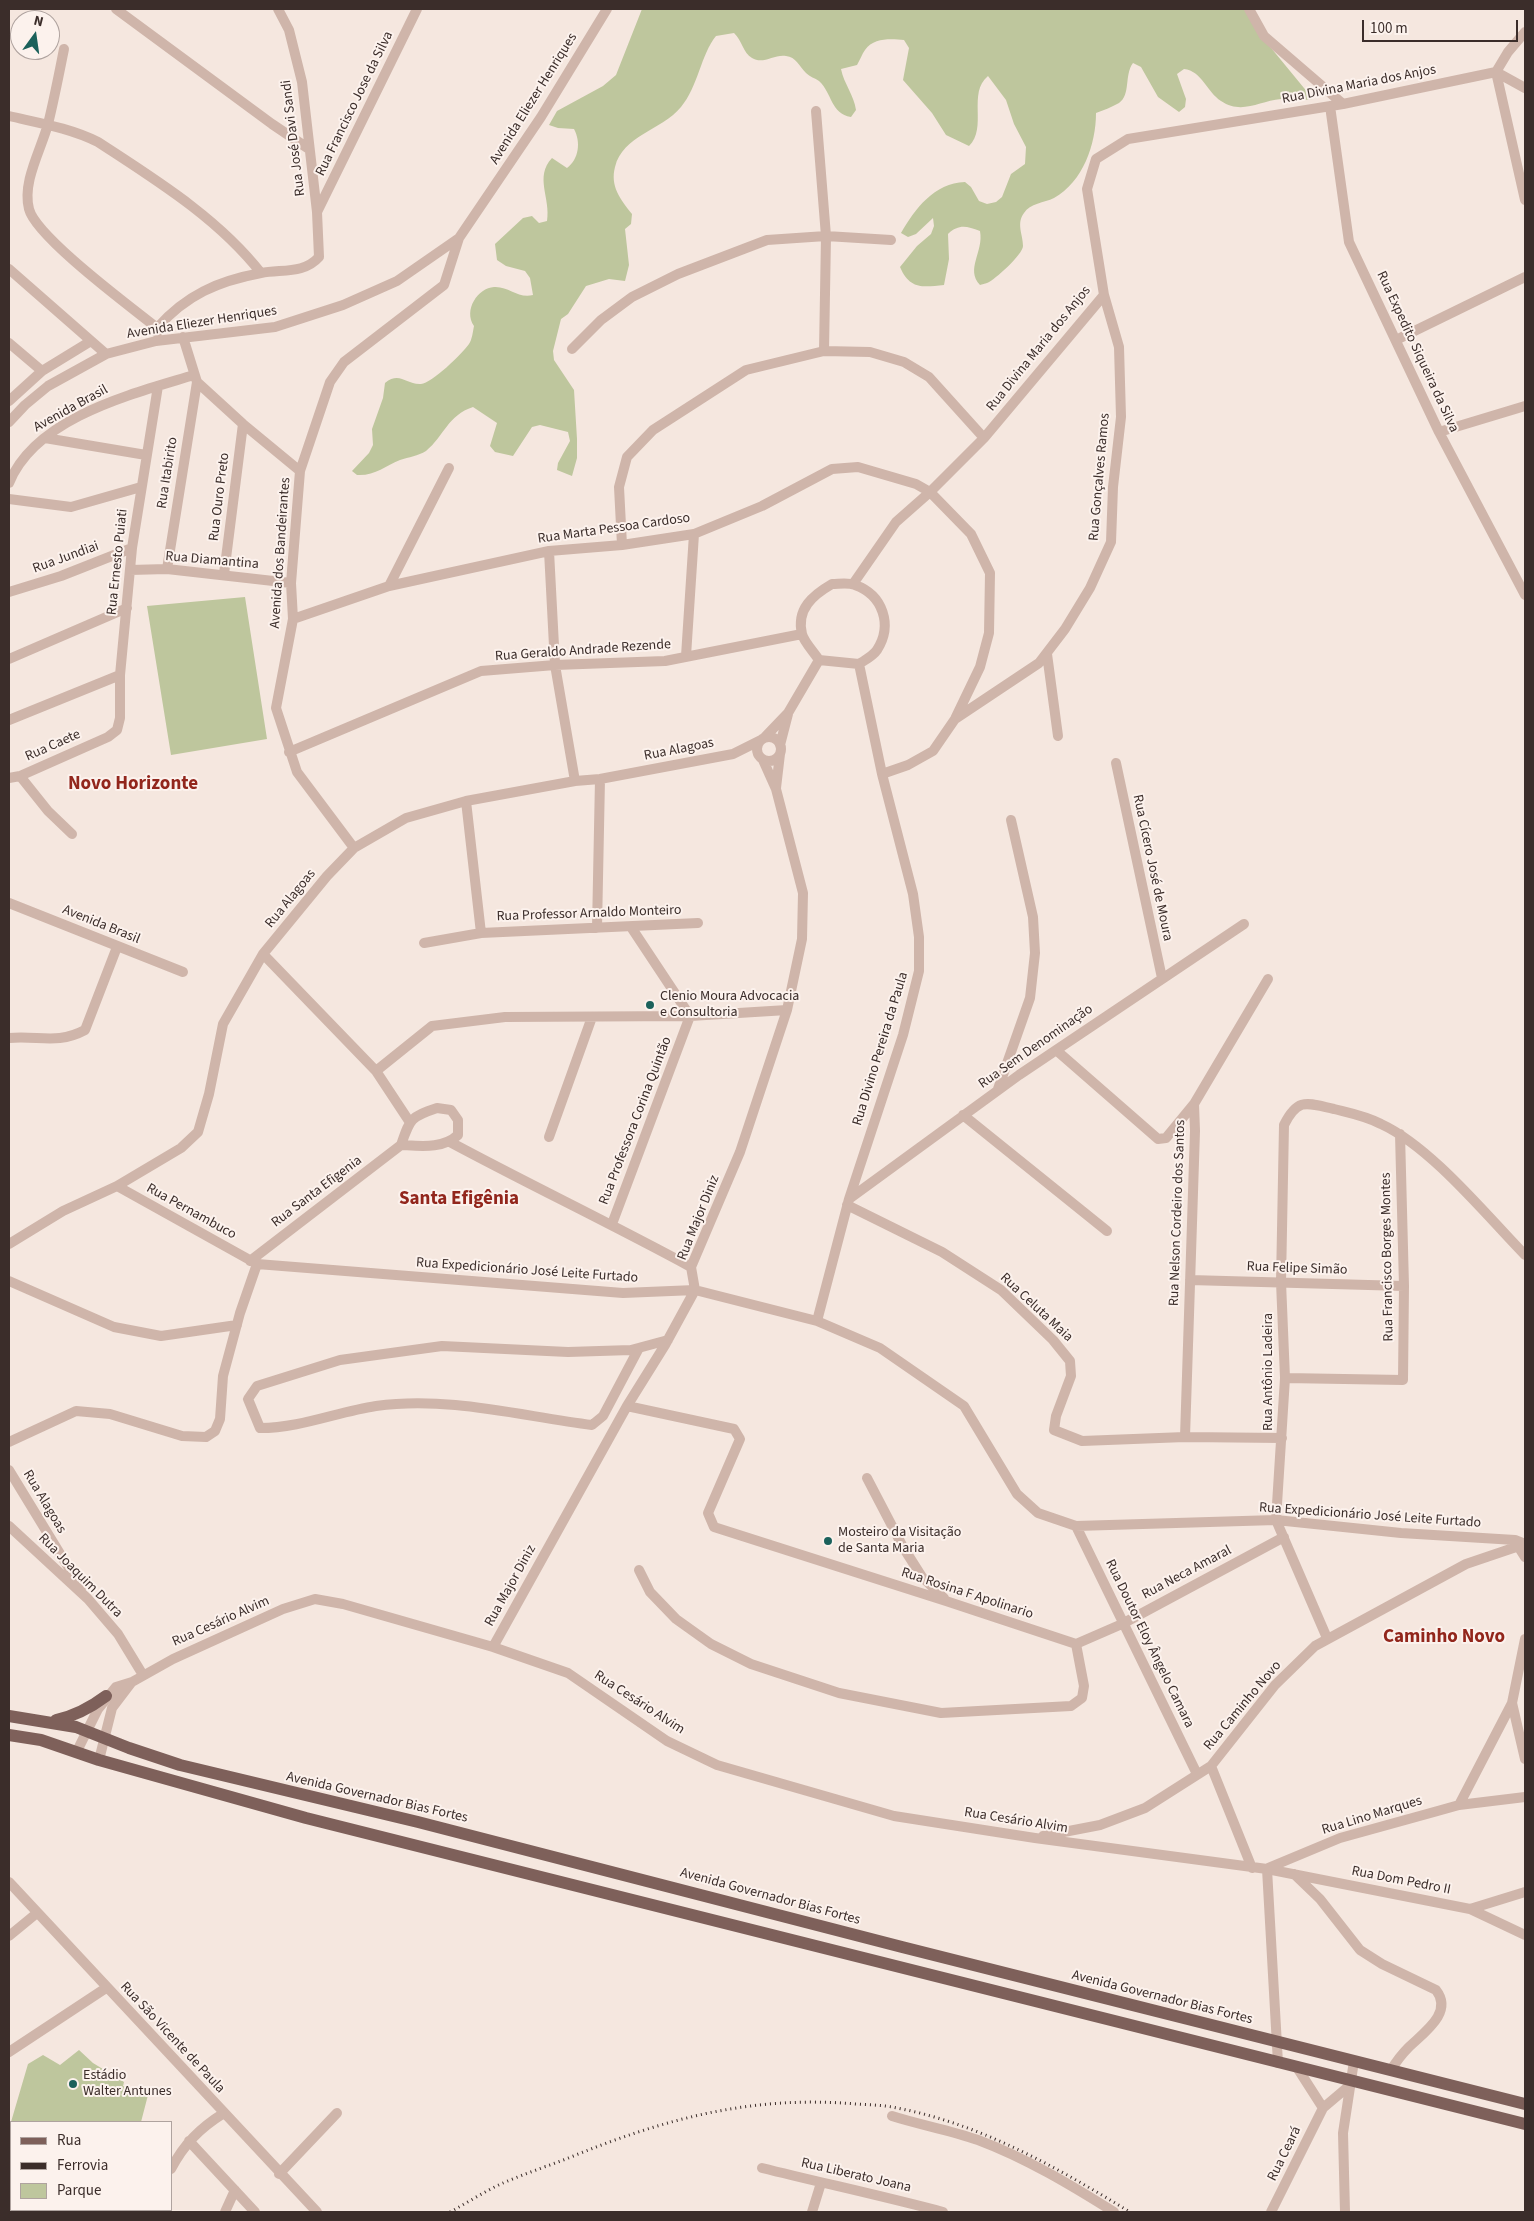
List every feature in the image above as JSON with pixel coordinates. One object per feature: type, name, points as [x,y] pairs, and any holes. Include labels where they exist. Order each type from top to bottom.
[{"type":"main road","points":[[48,1721],[69,1717],[87,1710],[106,1696]]},
{"type":"main road","name":"Avenida Governador Bias Fortes","points":[[9,1716],[48,1721],[87,1731],[138,1752],[180,1765],[418,1822],[1052,1986],[1525,2104]]},
{"type":"main road","points":[[9,1735],[41,1740],[100,1760],[306,1818],[1298,2068],[1350,2084],[1525,2124]]},
{"type":"main road","points":[[686,1913],[697,1908],[698,1903],[694,1892]]},
{"type":"main road","points":[[719,1921],[716,1908],[726,1901]]},
{"type":"main road","points":[[897,1967],[902,1947]]},
{"type":"main road","points":[[1048,2005],[1052,1986]]},
{"type":"main road","points":[[1502,2118],[1507,2099]]},
{"type":"street","points":[[116,9],[272,124],[309,148]]},
{"type":"street","name":"Rua José Davi Sandi","points":[[261,273],[298,269],[312,265],[319,256],[317,212],[302,82],[289,30],[278,9]]},
{"type":"street","name":"Rua Francisco Jose da Silva","points":[[317,212],[417,9]]},
{"type":"street","name":"Avenida Eliezer Henriques","points":[[9,422],[25,405],[48,386],[106,354],[156,341],[275,327],[343,305],[396,281],[459,238],[541,118],[607,9]]},
{"type":"street","points":[[1249,9],[1264,36],[1343,104]]},
{"type":"street","points":[[1525,32],[1508,52],[1496,72],[1525,200]]},
{"type":"street","points":[[64,49],[48,125],[29,184],[29,210],[37,225],[60,248],[157,328]]},
{"type":"street","points":[[1496,72],[1525,88]]},
{"type":"street","name":"Rua Divina Maria dos Anjos","points":[[853,584],[896,522],[930,492],[984,438],[1104,296],[1087,189],[1096,159],[1128,139],[1343,104],[1496,72]]},
{"type":"street","name":"Rua Expedito Siqueira da Silva","points":[[1330,106],[1350,242],[1439,432],[1525,596]]},
{"type":"street","points":[[816,111],[826,236],[824,351]]},
{"type":"street","points":[[9,116],[87,136],[138,168],[224,233],[246,253],[261,273],[218,285],[195,295],[173,310],[157,328],[156,341]]},
{"type":"street","points":[[572,350],[601,320],[632,297],[678,274],[767,240],[826,236],[891,240]]},
{"type":"street","name":"Avenida dos Bandeirantes","points":[[354,848],[297,772],[276,708],[293,619],[291,583],[300,471],[330,382],[344,362],[444,285],[459,238]]},
{"type":"street","points":[[9,269],[106,354]]},
{"type":"street","points":[[1396,340],[1525,277]]},
{"type":"street","name":"Rua Gonçalves Ramos","points":[[955,719],[1039,663],[1065,629],[1090,588],[1111,542],[1113,487],[1121,417],[1118,346],[1104,296]]},
{"type":"street","points":[[183,338],[196,379],[243,424],[300,471]]},
{"type":"street","points":[[9,401],[42,371],[91,341]]},
{"type":"street","points":[[9,343],[42,371]]},
{"type":"street","points":[[622,545],[620,487],[627,457],[653,430],[746,370],[824,351],[870,352],[904,362],[929,377],[984,438]]},
{"type":"street","name":"Avenida Brasil","points":[[9,483],[20,462],[31,448],[66,424],[117,398],[158,386],[196,379]]},
{"type":"street","name":"Rua Itabirito","points":[[167,569],[196,379]]},
{"type":"street","name":"Rua Ernesto Puiati","points":[[108,737],[114,733],[119,724],[120,675],[132,548],[158,386]]},
{"type":"street","points":[[1439,432],[1525,406]]},
{"type":"street","name":"Rua Ouro Preto","points":[[224,574],[243,424]]},
{"type":"street","points":[[45,438],[146,456]]},
{"type":"street","name":"Rua Marta Pessoa Cardoso","points":[[293,619],[389,586],[549,551],[622,545],[694,534],[762,506],[832,469],[858,467],[916,484],[930,492]]},
{"type":"street","points":[[389,586],[450,468]]},
{"type":"street","points":[[9,499],[71,507],[141,487]]},
{"type":"street","points":[[882,774],[908,765],[933,751],[955,719],[980,667],[989,634],[990,573],[971,534],[930,492]]},
{"type":"street","points":[[686,656],[694,534]]},
{"type":"street","name":"Rua Jundiai","points":[[9,592],[61,576],[132,548]]},
{"type":"street","points":[[549,551],[555,665],[575,781]]},
{"type":"street","name":"Rua Diamantina","points":[[130,570],[167,569],[291,583]]},
{"type":"street","points":[[832,584],[853,584],[872,594],[884,611],[885,633],[876,652],[859,664],[819,660],[802,634],[802,613],[813,595],[832,584]]},
{"type":"street","points":[[9,659],[127,608]]},
{"type":"street","name":"Rua Geraldo Andrade Rezende","points":[[290,752],[481,671],[555,665],[665,661],[802,634]]},
{"type":"street","points":[[1046,654],[1058,736]]},
{"type":"street","name":"Rua Alagoas","points":[[9,1244],[63,1211],[118,1186],[181,1148],[198,1132],[209,1094],[224,1024],[263,954],[327,876],[354,848],[406,818],[466,801],[575,781],[600,779],[733,754],[763,738],[788,713],[819,660]]},
{"type":"street","name":"Rua Divino Pereira da Paula","points":[[817,1321],[848,1202],[903,1035],[919,971],[919,937],[913,894],[882,774],[859,664]]},
{"type":"street","points":[[9,720],[120,675]]},
{"type":"street","name":"Rua Alagoas","points":[[780,749],[788,713]]},
{"type":"street","name":"Rua Caete","points":[[9,778],[20,776],[108,737]]},
{"type":"street","points":[[763,738],[774,738],[780,749],[773,760],[762,758],[757,748],[763,738]]},
{"type":"street","name":"Rua Major Diniz","points":[[776,789],[780,749]]},
{"type":"street","name":"Rua Alagoas","points":[[733,754],[762,758]]},
{"type":"street","name":"Rua Major Diniz","points":[[493,1647],[627,1406],[696,1290],[691,1267],[740,1152],[787,1010],[802,939],[803,893],[776,789],[762,758]]},
{"type":"street","name":"Rua Cícero José de Moura","points":[[1116,763],[1162,978]]},
{"type":"street","points":[[20,776],[48,811],[72,834]]},
{"type":"street","points":[[597,928],[600,779]]},
{"type":"street","name":"Rua Professor Arnaldo Monteiro","points":[[466,801],[481,932]]},
{"type":"street","points":[[997,1090],[1030,998],[1035,953],[1033,917],[1011,820]]},
{"type":"street","name":"Avenida Brasil","points":[[9,903],[183,972]]},
{"type":"street","name":"Rua Professor Arnaldo Monteiro","points":[[424,943],[481,932],[698,923]]},
{"type":"street","name":"Rua Sem Denominação","points":[[848,1202],[997,1090],[1244,924]]},
{"type":"street","points":[[631,927],[690,1016]]},
{"type":"street","points":[[9,1038],[61,1040],[73,1037],[85,1030],[117,947]]},
{"type":"street","points":[[263,954],[376,1071],[409,1121]]},
{"type":"street","name":"Rua Nelson Cordeiro dos Santos","points":[[1185,1437],[1194,1104],[1268,979]]},
{"type":"street","points":[[376,1071],[432,1026],[505,1016],[690,1016],[787,1010]]},
{"type":"street","name":"Rua Professora Corina Quintão","points":[[612,1224],[690,1016]]},
{"type":"street","points":[[550,1137],[592,1017]]},
{"type":"street","points":[[1056,1050],[1158,1139],[1166,1138],[1194,1104]]},
{"type":"street","name":"Rua Antônio Ladeira","points":[[1327,1638],[1276,1520],[1286,1378],[1281,1282],[1284,1125],[1291,1110],[1307,1103],[1361,1115],[1400,1134]]},
{"type":"street","points":[[437,1108],[451,1110],[458,1120],[458,1136],[450,1142],[432,1146],[402,1145],[409,1121],[420,1113],[437,1108]]},
{"type":"street","points":[[963,1115],[1107,1231]]},
{"type":"street","points":[[1400,1134],[1436,1163],[1525,1255]]},
{"type":"street","name":"Rua Francisco Borges Montes","points":[[1286,1378],[1403,1380],[1404,1286],[1400,1134]]},
{"type":"street","points":[[450,1142],[562,1201],[612,1224],[691,1267]]},
{"type":"street","name":"Rua Santa Efigenia","points":[[254,1263],[402,1145]]},
{"type":"street","name":"Rua Pernambuco","points":[[118,1186],[254,1263]]},
{"type":"street","name":"Rua Celuta Maia","points":[[848,1202],[942,1252],[1000,1290],[1053,1340],[1070,1361],[1071,1376],[1056,1416],[1054,1430],[1082,1441],[1185,1437],[1282,1438]]},
{"type":"street","points":[[9,1442],[76,1411],[110,1414],[182,1436],[206,1437],[215,1431],[220,1420],[223,1376],[254,1263]]},
{"type":"street","name":"Rua Expedicionário José Leite Furtado","points":[[254,1263],[623,1293],[696,1290],[817,1321],[880,1348],[964,1406],[1017,1494],[1038,1513],[1076,1526],[1276,1520],[1401,1533],[1515,1540],[1522,1545]]},
{"type":"street","name":"Rua Felipe Simão","points":[[1190,1280],[1404,1286]]},
{"type":"street","points":[[9,1282],[114,1327],[161,1336],[237,1325]]},
{"type":"street","points":[[639,1348],[602,1416],[592,1424],[442,1403],[376,1406],[280,1428],[260,1428],[248,1399],[257,1386],[340,1360],[442,1346],[568,1352],[631,1350],[668,1340]]},
{"type":"street","name":"Rua Rosina F Apolinario","points":[[627,1406],[734,1428],[740,1439],[708,1513],[714,1527],[1076,1644]]},
{"type":"street","name":"Rua Alagoas","points":[[9,1470],[88,1599]]},
{"type":"street","points":[[867,1478],[903,1547],[922,1577],[946,1601]]},
{"type":"street","name":"Rua Joaquim Dutra","points":[[9,1526],[88,1599],[118,1634],[143,1675]]},
{"type":"street","name":"Rua Doutor Eloy Ângelo Camara","points":[[1076,1526],[1122,1624],[1197,1774]]},
{"type":"street","name":"Rua Neca Amaral","points":[[1076,1644],[1122,1624],[1284,1537]]},
{"type":"street","points":[[1522,1545],[1525,1557]]},
{"type":"street","name":"Rua Caminho Novo","points":[[1035,1838],[1100,1825],[1145,1808],[1211,1766],[1275,1685],[1315,1646],[1466,1564],[1522,1545]]},
{"type":"street","points":[[639,1570],[650,1592],[676,1619],[711,1644],[750,1664],[839,1693],[941,1714],[1071,1706],[1082,1698],[1084,1686],[1076,1644]]},
{"type":"street","name":"Rua Cesário Alvim","points":[[132,1682],[173,1659],[266,1617],[315,1599],[343,1604],[493,1647],[568,1673],[667,1741],[717,1765],[894,1816],[1035,1838],[1267,1869]]},
{"type":"street","points":[[1459,1806],[1512,1703],[1525,1639]]},
{"type":"street","points":[[77,1751],[106,1696],[119,1685],[132,1682]]},
{"type":"street","points":[[100,1760],[112,1708],[132,1682]]},
{"type":"street","points":[[1512,1703],[1525,1759]]},
{"type":"street","points":[[1211,1766],[1252,1868]]},
{"type":"street","name":"Rua Lino Marques","points":[[1267,1869],[1340,1838],[1459,1806],[1525,1797]]},
{"type":"street","points":[[1267,1869],[1278,2063]]},
{"type":"street","name":"Rua Dom Pedro II","points":[[1267,1869],[1470,1909],[1525,1935]]},
{"type":"street","points":[[1294,1874],[1320,1899],[1360,1950],[1389,1968],[1436,1990],[1440,1995],[1442,2010],[1438,2017],[1406,2049],[1391,2070]]},
{"type":"street","name":"Rua São Vicente de Paula","points":[[9,1882],[279,2174],[317,2212]]},
{"type":"street","points":[[1470,1909],[1525,1892]]},
{"type":"street","points":[[9,1936],[37,1913]]},
{"type":"street","points":[[9,2052],[106,1988]]},
{"type":"street","points":[[1345,2212],[1343,2133],[1354,2061]]},
{"type":"street","points":[[1298,2068],[1323,2108]]},
{"type":"street","name":"Rua Ceará","points":[[1272,2212],[1323,2108],[1350,2084]]},
{"type":"street","points":[[172,2168],[189,2140],[204,2125],[224,2113]]},
{"type":"street","points":[[279,2174],[338,2114]]},
{"type":"street","points":[[892,2116],[978,2140],[1020,2158],[1114,2212]]},
{"type":"street","points":[[189,2140],[255,2212]]},
{"type":"street","name":"Rua Liberato Joana","points":[[762,2168],[822,2183],[874,2193],[943,2212]]},
{"type":"street","points":[[812,2212],[822,2183]]},
{"type":"street","points":[[225,2212],[235,2190]]},
{"type":"green space","points":[[642,9],[1247,9],[1267,43],[1313,99],[1281,99],[1251,106],[1236,107],[1221,101],[1200,78],[1184,69],[1177,74],[1186,99],[1185,107],[1179,112],[1158,97],[1141,67],[1133,63],[1130,68],[1123,99],[1119,103],[1096,113],[1094,137],[1086,161],[1073,182],[1054,198],[1033,205],[1024,213],[1020,221],[1023,246],[1014,260],[991,281],[980,285],[974,273],[974,266],[980,246],[980,231],[959,227],[948,234],[949,259],[944,285],[923,286],[908,280],[900,267],[917,246],[931,234],[934,226],[933,218],[916,234],[908,237],[901,233],[919,207],[935,192],[944,187],[954,183],[965,182],[971,187],[979,201],[987,204],[996,202],[1002,197],[1011,174],[1025,164],[1026,147],[1014,124],[1006,100],[988,76],[982,83],[979,92],[977,130],[969,146],[946,135],[932,113],[903,80],[909,48],[904,40],[883,40],[873,43],[865,50],[857,65],[841,69],[855,105],[856,110],[851,117],[839,112],[819,81],[809,76],[792,58],[777,56],[756,60],[749,56],[734,33],[716,36],[707,52],[692,90],[681,107],[673,115],[634,140],[619,156],[614,174],[615,186],[620,198],[632,214],[631,224],[625,229],[629,265],[625,281],[609,279],[586,286],[568,314],[561,319],[553,351],[554,360],[574,390],[577,458],[572,476],[557,470],[558,463],[570,441],[568,432],[540,425],[532,427],[513,456],[495,452],[490,446],[497,423],[473,407],[452,420],[426,451],[400,460],[375,472],[357,475],[352,471],[369,453],[373,445],[372,429],[383,398],[385,383],[399,378],[421,384],[432,379],[454,361],[471,340],[474,326],[471,320],[471,307],[478,296],[488,288],[499,287],[518,294],[533,295],[530,278],[525,271],[506,266],[497,260],[495,244],[523,218],[532,216],[539,223],[547,221],[548,212],[544,188],[544,173],[547,165],[552,158],[567,168],[574,160],[578,150],[578,139],[574,129],[558,128],[549,125],[557,111],[603,86],[616,75]]},
{"type":"green space","points":[[245,597],[267,739],[171,755],[147,606]]},
{"type":"green space","name":"Estádio Walter Antunes","points":[[79,2050],[93,2063],[124,2082],[123,2086],[148,2095],[141,2121],[11,2121],[28,2064],[43,2055],[60,2065]]},
{"type":"green space","points":[[10,2126],[10,2211],[117,2212],[9,2212]]},
{"type":"railway","points":[[450,2212],[511,2180],[637,2132],[708,2113],[780,2103],[817,2102],[892,2107],[928,2115],[959,2125],[989,2136],[1047,2164],[1130,2212]]},
{"type":"place","name":"Clenio Moura Advocacia e Consultoria","points":[[650,1005]]},
{"type":"place","name":"Mosteiro da Visitação de Santa Maria","points":[[828,1541]]},
{"type":"place","name":"Estádio Walter Antunes","points":[[73,2084]]},
{"type":"district","name":"Novo Horizonte","points":[[133,785]]},
{"type":"district","name":"Santa Efigênia","points":[[459,1200]]},
{"type":"district","name":"Caminho Novo","points":[[1444,1638]]}]
